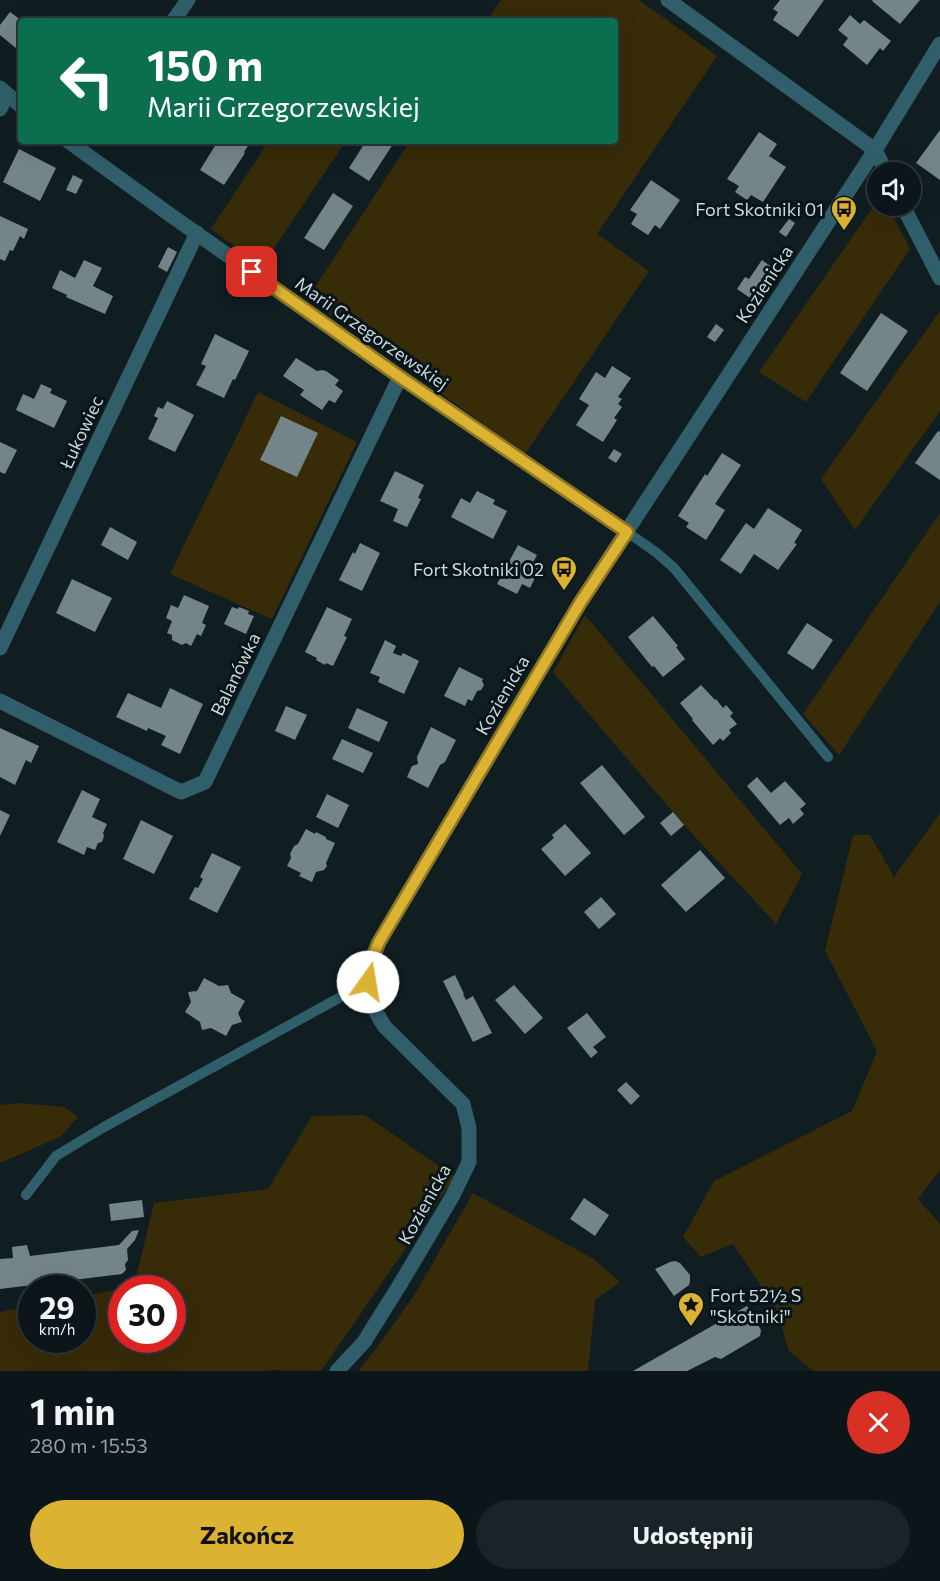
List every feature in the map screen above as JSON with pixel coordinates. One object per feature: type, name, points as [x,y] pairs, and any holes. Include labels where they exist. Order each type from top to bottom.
[{"type":"street","points":[[175,18],[188,0]]},
{"type":"street","points":[[668,0],[875,150],[881,162]]},
{"type":"street","name":"Kozienicka","points":[[337,1371],[363,1342],[393,1295],[452,1197],[469,1162],[470,1128],[464,1104],[385,1027],[376,1015],[370,998],[368,982],[370,963],[379,942],[580,603],[875,150],[940,44]]},
{"type":"street","points":[[2,97],[18,105]]},
{"type":"street","name":"Marii Grzegorzewskiej","points":[[78,144],[197,233],[400,377],[627,532]]},
{"type":"street","points":[[908,216],[940,278]]},
{"type":"street","name":"Łukowiec","points":[[0,648],[197,233]]},
{"type":"street","name":"Balanówka","points":[[0,701],[181,792],[205,782],[400,377]]},
{"type":"lane","points":[[627,532],[674,568],[828,758]]},
{"type":"lane","points":[[26,1195],[56,1156],[104,1127],[368,982]]},
{"type":"shaded area","points":[[501,0],[639,0],[717,56],[597,234],[649,271],[525,454],[308,298],[408,144],[618,144],[618,18],[489,18]]},
{"type":"shaded area","points":[[267,144],[344,144],[262,266],[211,229]]},
{"type":"shaded area","points":[[867,215],[893,216],[910,249],[806,402],[759,372]]},
{"type":"shaded area","points":[[940,311],[940,411],[855,530],[821,479]]},
{"type":"shaded area","points":[[258,392],[357,442],[272,619],[170,574]]},
{"type":"shaded area","points":[[940,513],[940,602],[839,755],[803,714]]},
{"type":"shaded area","points":[[585,615],[802,874],[776,924],[684,825],[553,672]]},
{"type":"shaded area","points":[[940,813],[940,1170],[918,1199],[940,1224],[940,1371],[813,1371],[789,1351],[776,1308],[733,1244],[701,1257],[683,1237],[714,1181],[852,1111],[877,1051],[825,951],[853,835],[870,835],[894,877]]},
{"type":"shaded area","points":[[19,1103],[64,1107],[78,1117],[60,1137],[0,1163],[0,1105]]},
{"type":"shaded area","points":[[365,1115],[455,1177],[321,1371],[0,1371],[0,1312],[18,1309],[18,1353],[96,1353],[96,1294],[108,1291],[108,1353],[186,1353],[186,1275],[137,1275],[154,1203],[268,1189],[312,1116]]},
{"type":"shaded area","points":[[473,1193],[592,1258],[620,1282],[595,1300],[588,1371],[358,1371],[415,1294]]},
{"type":"building","points":[[780,0],[824,0],[798,37],[773,20],[778,12],[773,9]]},
{"type":"building","points":[[873,0],[920,0],[900,24]]},
{"type":"building","points":[[10,12],[18,18],[17,49],[0,35],[0,25]]},
{"type":"building","points":[[850,15],[860,24],[864,20],[891,41],[883,51],[880,48],[867,65],[843,45],[848,38],[838,30]]},
{"type":"building","points":[[940,130],[940,180],[921,167],[921,162],[917,162]]},
{"type":"building","points":[[759,132],[777,144],[769,156],[786,167],[763,202],[751,195],[747,200],[735,192],[739,186],[727,179]]},
{"type":"building","points":[[216,144],[249,144],[224,185],[200,170]]},
{"type":"building","points":[[364,144],[393,144],[369,181],[349,168]]},
{"type":"building","points":[[19,149],[56,168],[40,201],[3,182]]},
{"type":"building","points":[[73,175],[83,180],[76,194],[66,190]]},
{"type":"building","points":[[651,180],[680,200],[660,229],[655,225],[648,235],[631,224],[637,214],[630,210]]},
{"type":"building","points":[[333,193],[353,206],[324,250],[304,238]]},
{"type":"building","points":[[0,216],[28,229],[24,239],[20,236],[5,261],[0,259]]},
{"type":"building","points":[[789,219],[795,223],[786,237],[779,232]]},
{"type":"building","points":[[168,247],[177,252],[167,272],[158,267]]},
{"type":"building","points":[[84,260],[102,268],[93,286],[113,296],[105,314],[66,297],[67,295],[52,288],[60,270],[75,278]]},
{"type":"building","points":[[762,260],[777,271],[756,302],[737,289],[745,277],[749,279]]},
{"type":"building","points":[[881,313],[908,331],[867,391],[840,373]]},
{"type":"building","points":[[716,324],[724,330],[715,342],[707,337]]},
{"type":"building","points":[[215,334],[249,351],[224,398],[196,385],[206,366],[201,364]]},
{"type":"building","points":[[296,358],[317,371],[326,371],[339,380],[335,385],[343,391],[335,403],[329,400],[322,410],[300,395],[304,390],[283,376]]},
{"type":"building","points":[[612,366],[631,378],[618,397],[622,399],[618,404],[622,407],[614,418],[617,420],[603,442],[576,425],[589,405],[579,399],[596,372],[605,378]]},
{"type":"building","points":[[41,384],[52,389],[50,393],[67,401],[54,428],[16,410],[23,394],[34,399]]},
{"type":"building","points":[[167,401],[194,415],[175,452],[148,439],[158,418],[154,416],[158,407],[163,409]]},
{"type":"building","points":[[281,416],[318,433],[297,477],[260,460]]},
{"type":"building","points":[[938,431],[940,432],[940,480],[915,463]]},
{"type":"building","points":[[0,442],[17,450],[5,474],[0,472]]},
{"type":"building","points":[[614,449],[622,454],[616,463],[608,458]]},
{"type":"building","points":[[722,453],[741,465],[715,504],[725,510],[706,540],[686,527],[689,523],[678,516],[705,474],[707,476]]},
{"type":"building","points":[[395,471],[424,485],[418,498],[421,499],[407,527],[393,521],[398,509],[380,501]]},
{"type":"building","points":[[477,491],[495,500],[493,504],[507,511],[493,539],[451,517],[461,498],[470,503]]},
{"type":"building","points":[[768,508],[802,530],[794,543],[797,544],[778,570],[754,554],[741,574],[720,560],[746,523],[754,529]]},
{"type":"building","points":[[110,527],[137,542],[128,560],[101,545]]},
{"type":"building","points":[[360,543],[380,553],[362,591],[339,580]]},
{"type":"building","points":[[518,545],[537,555],[532,564],[540,568],[530,588],[522,584],[517,594],[497,584]]},
{"type":"building","points":[[72,579],[112,598],[95,632],[56,613]]},
{"type":"building","points":[[184,595],[209,606],[202,623],[206,625],[201,636],[197,634],[191,646],[172,640],[172,635],[167,633],[172,621],[166,618],[171,605],[178,608]]},
{"type":"building","points":[[232,607],[249,611],[248,614],[254,616],[246,634],[224,624]]},
{"type":"building","points":[[327,607],[352,619],[344,636],[347,637],[333,666],[326,663],[325,665],[305,652]]},
{"type":"building","points":[[653,616],[678,646],[676,647],[685,659],[663,677],[628,637]]},
{"type":"building","points":[[807,623],[833,640],[813,670],[787,653]]},
{"type":"building","points":[[385,640],[396,646],[393,653],[401,656],[403,653],[419,661],[404,694],[378,682],[380,677],[370,673]]},
{"type":"building","points":[[459,667],[483,679],[484,685],[481,690],[477,691],[472,701],[468,699],[465,706],[444,696]]},
{"type":"building","points":[[701,685],[723,708],[726,705],[733,713],[730,716],[737,724],[729,730],[731,733],[723,741],[720,738],[713,745],[680,703]]},
{"type":"building","points":[[170,688],[203,704],[180,754],[161,745],[166,736],[148,728],[147,731],[116,717],[128,693],[161,708]]},
{"type":"building","points":[[286,706],[307,715],[295,740],[275,731]]},
{"type":"building","points":[[357,708],[388,722],[379,742],[348,728]]},
{"type":"building","points":[[431,727],[456,740],[428,788],[407,777],[412,766],[418,764],[417,757]]},
{"type":"building","points":[[0,728],[39,746],[31,763],[26,760],[15,785],[0,777]]},
{"type":"building","points":[[342,739],[373,753],[363,773],[332,759]]},
{"type":"building","points":[[602,765],[645,817],[624,835],[580,783]]},
{"type":"building","points":[[757,777],[771,793],[785,781],[806,804],[800,809],[804,814],[793,824],[789,818],[780,825],[747,786]]},
{"type":"building","points":[[82,790],[100,799],[92,817],[107,824],[102,842],[98,843],[95,850],[87,847],[84,855],[57,842]]},
{"type":"building","points":[[327,794],[349,805],[338,828],[316,817]]},
{"type":"building","points":[[0,810],[10,815],[0,836]]},
{"type":"building","points":[[673,812],[684,825],[671,836],[660,823]]},
{"type":"building","points":[[141,820],[173,836],[154,874],[123,859]]},
{"type":"building","points":[[565,824],[591,853],[565,876],[541,849]]},
{"type":"building","points":[[306,829],[335,843],[326,863],[327,866],[324,870],[316,872],[312,882],[299,876],[301,873],[287,866],[294,846],[298,844]]},
{"type":"building","points":[[700,850],[725,878],[686,912],[661,885]]},
{"type":"building","points":[[212,853],[241,867],[217,913],[189,899],[195,887],[198,888],[203,879],[200,877]]},
{"type":"building","points":[[601,897],[616,914],[599,929],[584,912]]},
{"type":"building","points":[[455,975],[466,1000],[473,996],[492,1033],[473,1042],[443,981]]},
{"type":"building","points":[[204,978],[219,986],[228,985],[231,993],[245,1001],[238,1013],[242,1022],[232,1025],[226,1036],[211,1028],[202,1030],[200,1022],[185,1012],[191,1002],[188,992],[197,991]]},
{"type":"building","points":[[514,985],[543,1018],[525,1034],[495,1000]]},
{"type":"building","points":[[587,1013],[606,1037],[593,1047],[598,1052],[591,1058],[567,1028]]},
{"type":"building","points":[[626,1082],[640,1096],[631,1105],[617,1090]]},
{"type":"building","points":[[584,1198],[609,1215],[595,1236],[570,1219]]},
{"type":"building","points":[[142,1200],[144,1217],[111,1221],[109,1204]]},
{"type":"building","points":[[139,1230],[135,1240],[127,1249],[126,1270],[122,1274],[96,1277],[96,1275],[18,1275],[18,1287],[0,1289],[0,1259],[13,1258],[12,1247],[27,1245],[30,1256],[119,1245],[132,1231]]},
{"type":"building","points":[[675,1261],[680,1263],[690,1275],[690,1281],[689,1285],[674,1296],[655,1269]]},
{"type":"building","points":[[747,1306],[761,1330],[760,1336],[721,1359],[715,1357],[687,1371],[633,1371]]},
{"type":"place","name":"Fort Skotniki 01","points":[[844,232]]},
{"type":"place","name":"Fort Skotniki 02","points":[[564,592]]},
{"type":"place","name":"Fort 52½ S \"Skotniki\"","points":[[691,1328]]},
{"type":"route","points":[[252,272],[400,377],[627,532],[580,603],[379,942],[370,963],[368,982]]}]
